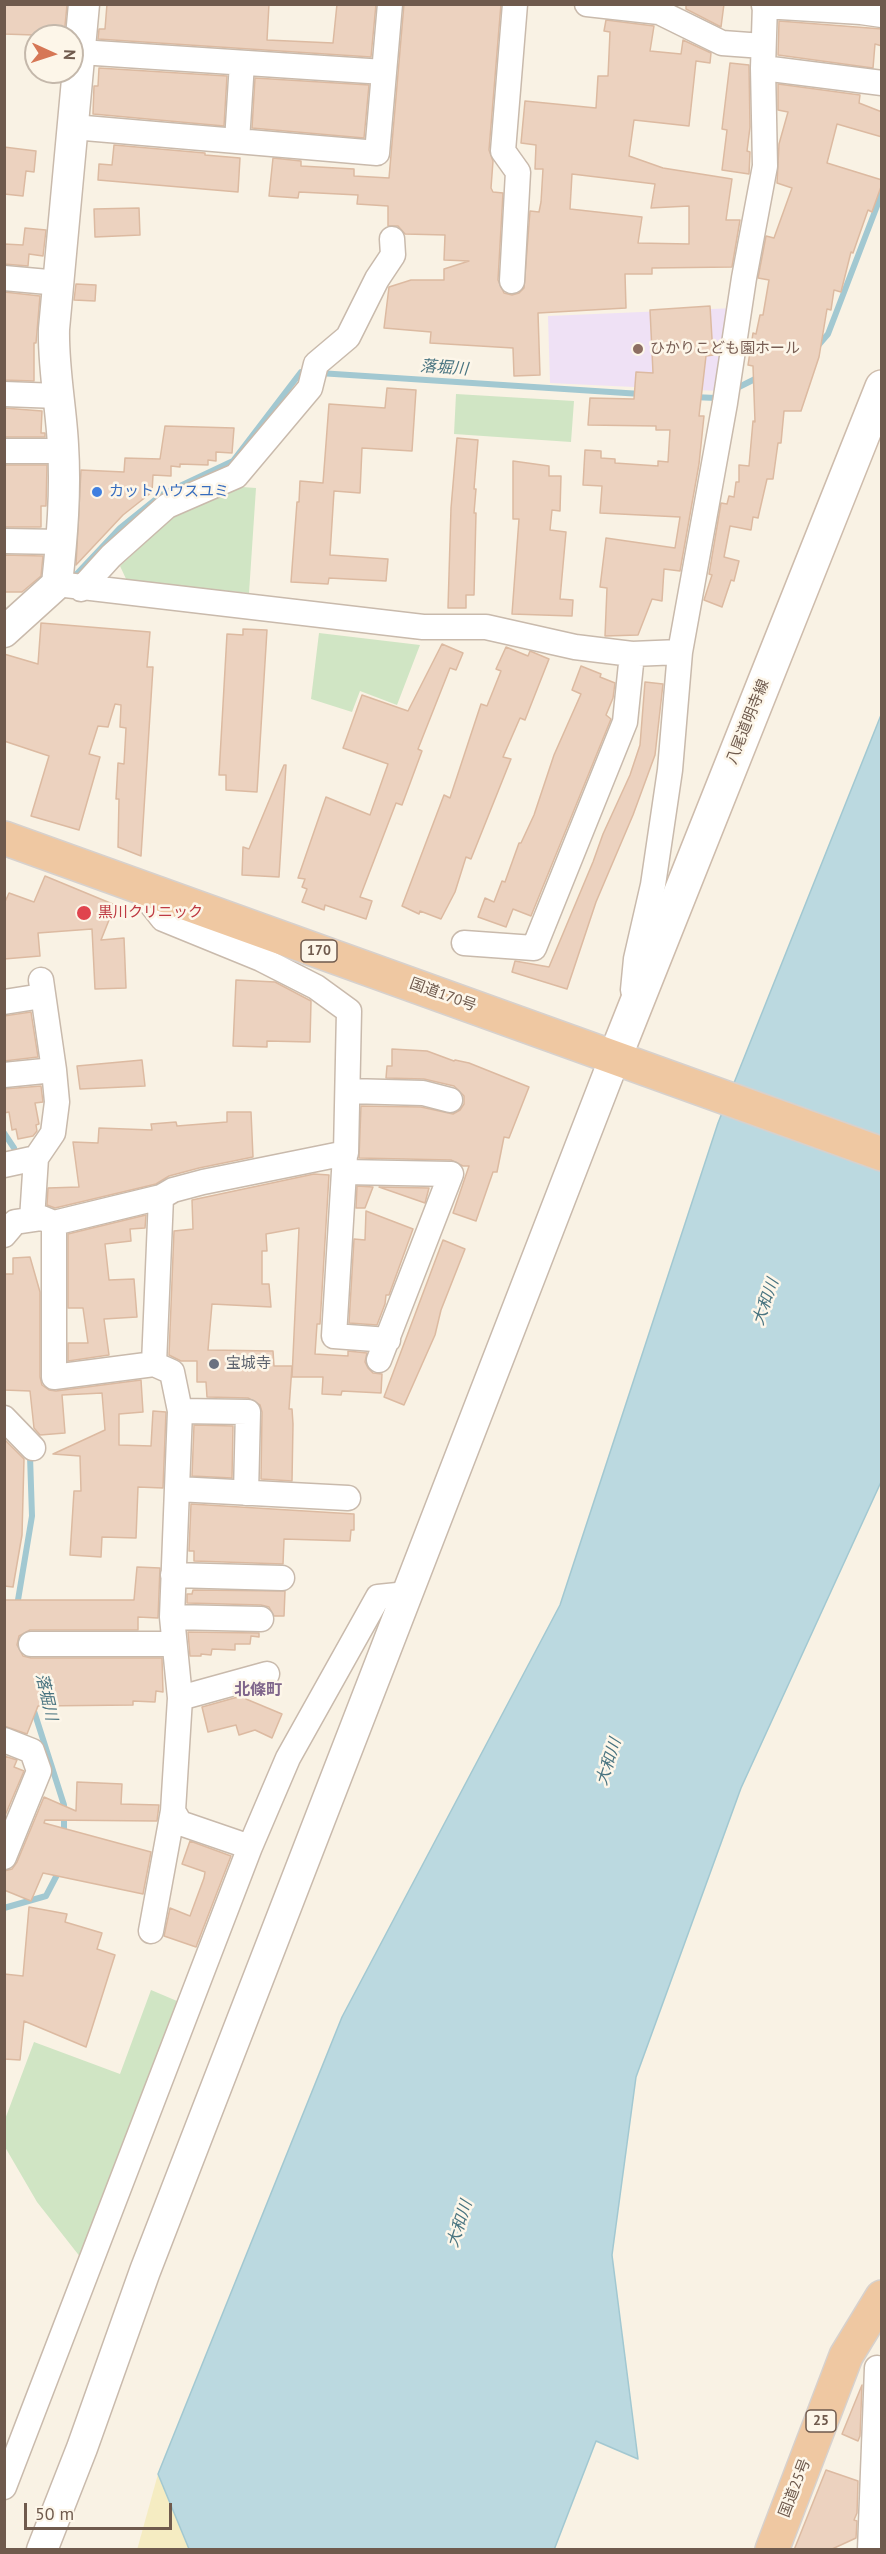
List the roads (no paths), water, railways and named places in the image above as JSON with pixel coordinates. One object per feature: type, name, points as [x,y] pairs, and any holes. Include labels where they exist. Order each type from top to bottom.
[{"type":"highway","name":"国道170号","points":[[4,838],[882,1154]]},
{"type":"highway","name":"国道25号","points":[[772,2550],[846,2356],[882,2297]]},
{"type":"main road","name":"八尾道明寺線","points":[[624,1060],[630,1017],[882,387]]},
{"type":"street","points":[[82,24],[84,4]]},
{"type":"street","points":[[73,127],[377,153],[390,4]]},
{"type":"street","points":[[512,281],[518,172],[503,151],[515,4]]},
{"type":"street","points":[[594,5],[659,12],[722,43],[763,57],[882,83]]},
{"type":"street","points":[[630,1017],[636,959],[652,885],[670,770],[680,652],[765,166],[763,57],[765,5],[882,15]]},
{"type":"street","points":[[84,52],[384,72]]},
{"type":"street","points":[[237,141],[242,63]]},
{"type":"street","points":[[69,587],[62,542],[65,505],[63,451],[53,358],[77,84]]},
{"type":"street","points":[[4,633],[111,556],[167,506],[236,476],[310,387],[316,364],[348,337],[377,279],[393,255],[392,239]]},
{"type":"street","points":[[4,278],[58,283]]},
{"type":"street","points":[[4,394],[58,396]]},
{"type":"street","points":[[4,451],[63,451]]},
{"type":"street","points":[[4,541],[62,542]]},
{"type":"street","points":[[69,587],[423,627],[486,627],[575,647],[632,654],[680,652]]},
{"type":"street","points":[[464,943],[534,948],[625,722],[632,654]]},
{"type":"street","points":[[4,1235],[15,1222],[43,1221],[161,1197],[173,1190],[203,1182],[345,1162],[451,1174],[384,1350],[334,1336],[345,1162],[349,1011],[316,987],[261,959],[163,919],[137,886]]},
{"type":"street","points":[[4,1002],[41,988],[54,1070],[57,1102],[53,1133],[36,1158],[43,1221],[54,1377],[154,1364],[172,1372],[180,1411],[172,1617],[180,1698],[173,1811],[151,1930]]},
{"type":"street","points":[[42,2550],[82,2448],[145,2271],[406,1594],[624,1060]]},
{"type":"street","points":[[4,1075],[54,1070]]},
{"type":"street","points":[[348,1091],[423,1093],[450,1100]]},
{"type":"street","points":[[4,1165],[36,1158]]},
{"type":"street","points":[[154,1364],[161,1197]]},
{"type":"street","points":[[180,1411],[248,1413],[246,1493]]},
{"type":"street","points":[[4,1418],[33,1448]]},
{"type":"street","points":[[177,1489],[348,1498]]},
{"type":"street","points":[[173,1575],[282,1578]]},
{"type":"street","points":[[4,2487],[250,1847],[288,1758],[378,1597],[406,1594]]},
{"type":"street","points":[[172,1617],[261,1619]]},
{"type":"street","points":[[31,1644],[174,1644]]},
{"type":"street","points":[[180,1698],[267,1674]]},
{"type":"street","points":[[4,1740],[32,1751],[39,1771],[4,1857]]},
{"type":"street","points":[[173,1811],[180,1823],[250,1847]]},
{"type":"street","points":[[846,2356],[879,2368],[870,2550]]},
{"type":"water","name":"大和川","points":[[881,715],[881,1482],[741,1788],[636,2077],[612,2255],[638,2459],[596,2441],[554,2550],[189,2549],[158,2474],[342,2017],[560,1605],[718,1123]]},
{"type":"waterway","name":"落堀川","points":[[816,348],[828,334],[882,193]]},
{"type":"waterway","name":"落堀川","points":[[71,580],[120,528],[161,495],[233,461],[301,372],[309,373]]},
{"type":"waterway","name":"落堀川","points":[[319,373],[641,394]]},
{"type":"waterway","name":"落堀川","points":[[733,390],[759,377]]},
{"type":"waterway","name":"落堀川","points":[[693,397],[716,398],[721,396]]},
{"type":"waterway","name":"落堀川","points":[[4,1133],[14,1148]]},
{"type":"waterway","name":"落堀川","points":[[17,1606],[32,1516],[30,1456]]},
{"type":"waterway","name":"落堀川","points":[[33,1708],[64,1805],[64,1834]]},
{"type":"waterway","name":"落堀川","points":[[4,1908],[46,1896],[59,1871]]},
{"type":"place","name":"ひかりこども園ホール","points":[[638,349]]},
{"type":"place","name":"カットハウスユミ","points":[[97,492]]},
{"type":"place","name":"黒川クリニック","points":[[84,913]]},
{"type":"place","name":"宝城寺","points":[[214,1364]]},
{"type":"district","name":"北條町","points":[[258,1690]]}]
